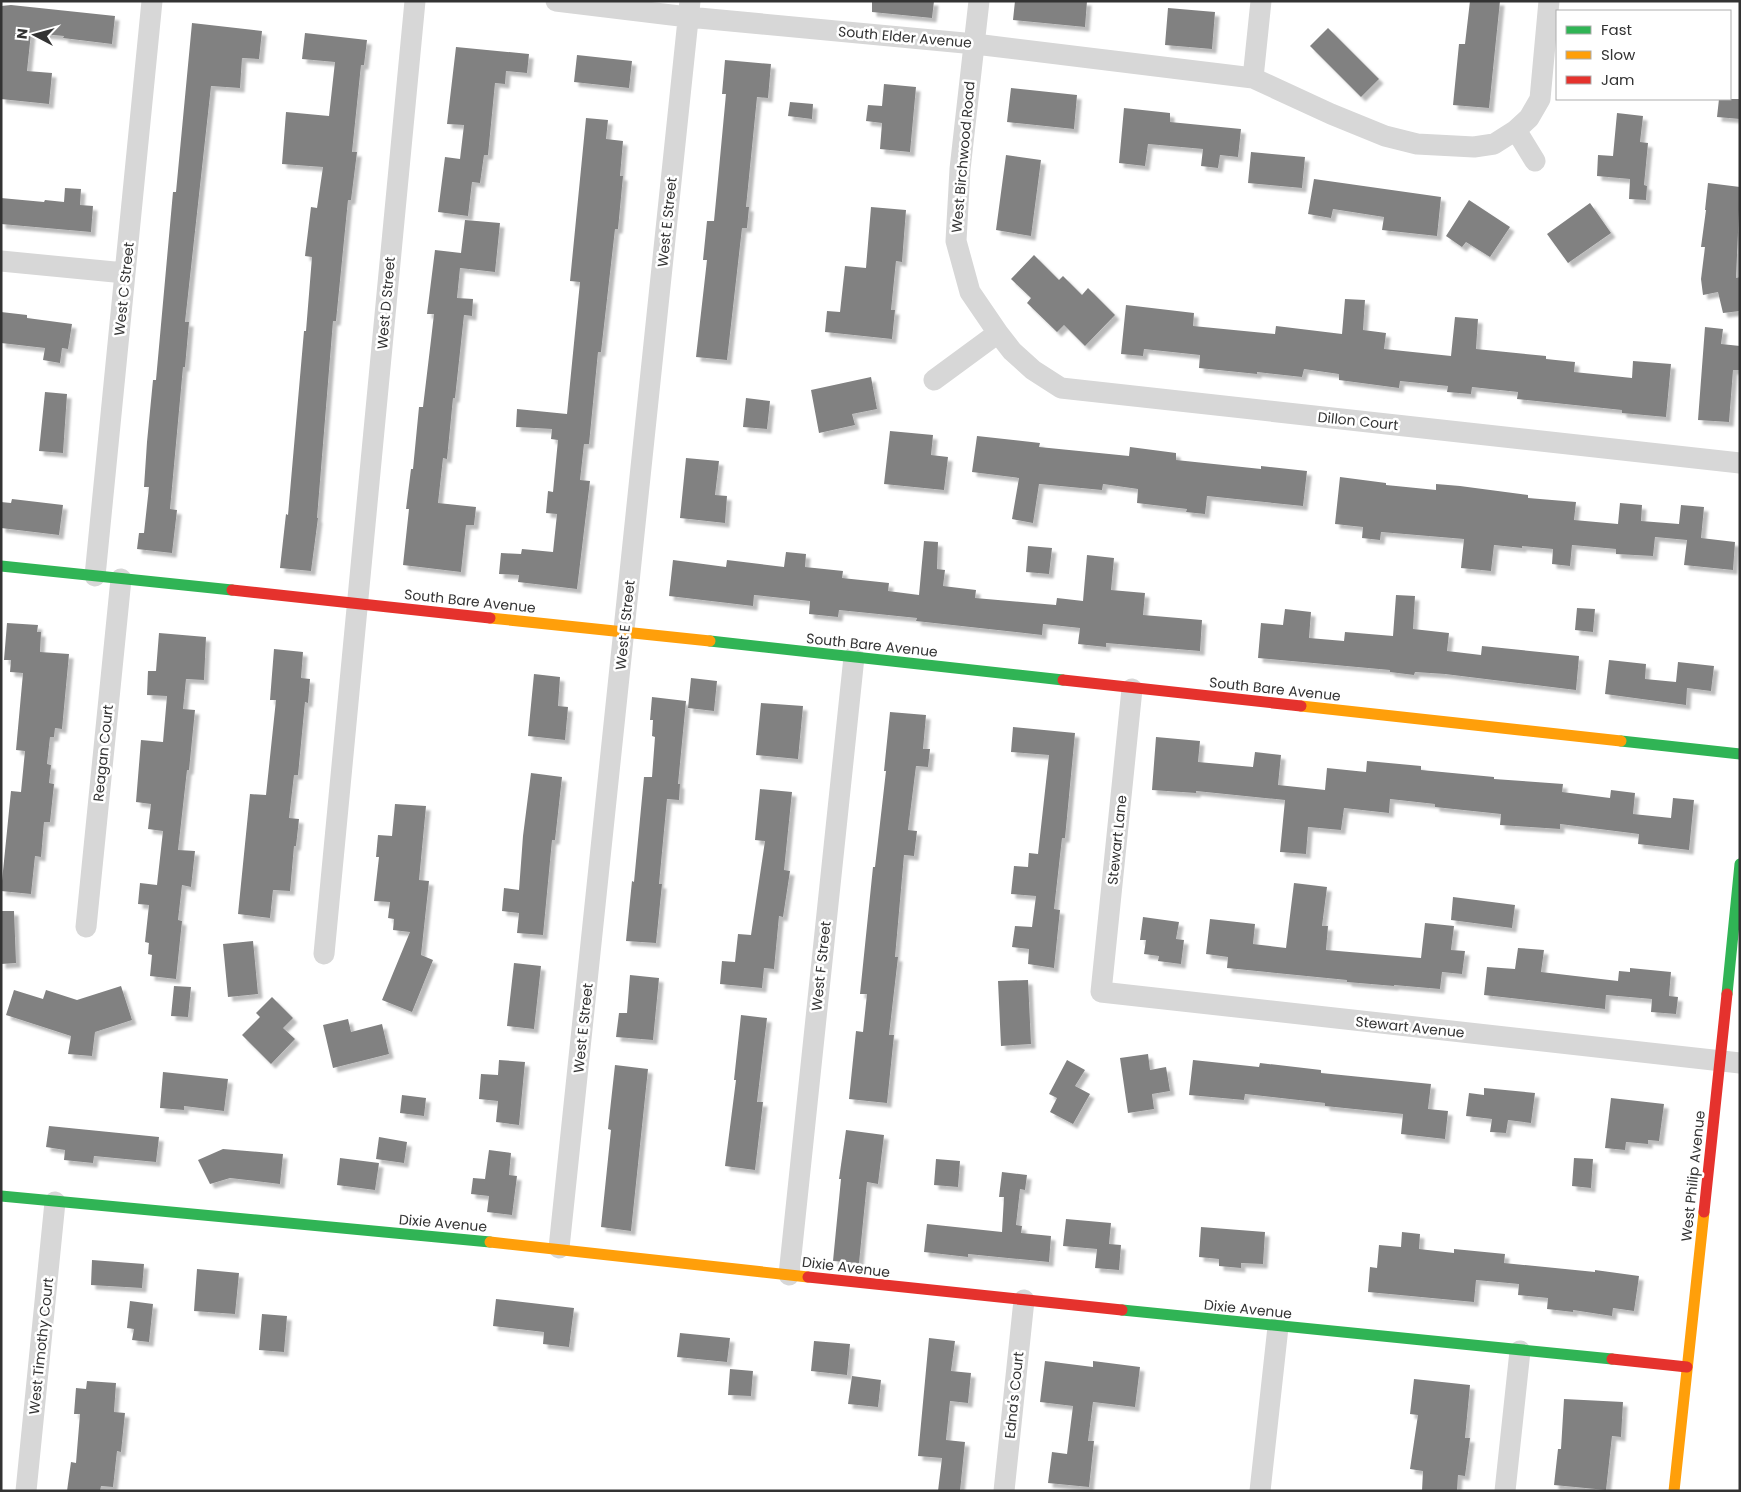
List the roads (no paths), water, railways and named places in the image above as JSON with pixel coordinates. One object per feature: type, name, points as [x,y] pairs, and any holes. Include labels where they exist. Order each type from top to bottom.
[{"type":"street","name":"West C Street","points":[[95,576],[152,1]]},
{"type":"street","name":"West D Street","points":[[324,954],[415,1]]},
{"type":"street","name":"South Elder Avenue","points":[[556,1],[689,9],[1253,78],[1385,136],[1417,144],[1474,147],[1494,144],[1516,130],[1529,118],[1540,99],[1549,1]]},
{"type":"street","name":"West Birchwood Road","points":[[979,1],[960,168],[956,241],[970,292],[998,333]]},
{"type":"street","points":[[1253,78],[1261,1]]},
{"type":"street","name":"West E Street","points":[[559,1248],[689,9]]},
{"type":"street","points":[[1516,130],[1535,161]]},
{"type":"street","points":[[1,261],[125,273]]},
{"type":"street","points":[[934,380],[998,333]]},
{"type":"street","name":"Dillon Court","points":[[998,333],[1012,352],[1033,370],[1061,388],[1740,463]]},
{"type":"street","name":"South Bare Avenue","points":[[1,566],[1740,754]]},
{"type":"street","name":"Reagan Court","points":[[86,926],[121,579]]},
{"type":"street","name":"West F Street","points":[[789,1275],[854,658]]},
{"type":"street","name":"Stewart Lane","points":[[1101,992],[1132,689]]},
{"type":"street","name":"West Philip Avenue","points":[[1674,1491],[1703,1225],[1730,1062],[1740,864]]},
{"type":"street","name":"Stewart Avenue","points":[[1101,992],[1730,1062]]},
{"type":"street","name":"Dixie Avenue","points":[[1,1196],[559,1248],[911,1290],[1687,1367]]},
{"type":"street","name":"West Timothy Court","points":[[26,1491],[55,1202]]},
{"type":"street","name":"Edna's Court","points":[[1004,1491],[1024,1300]]},
{"type":"street","points":[[1260,1491],[1278,1327]]},
{"type":"street","points":[[1505,1491],[1520,1351]]}]
